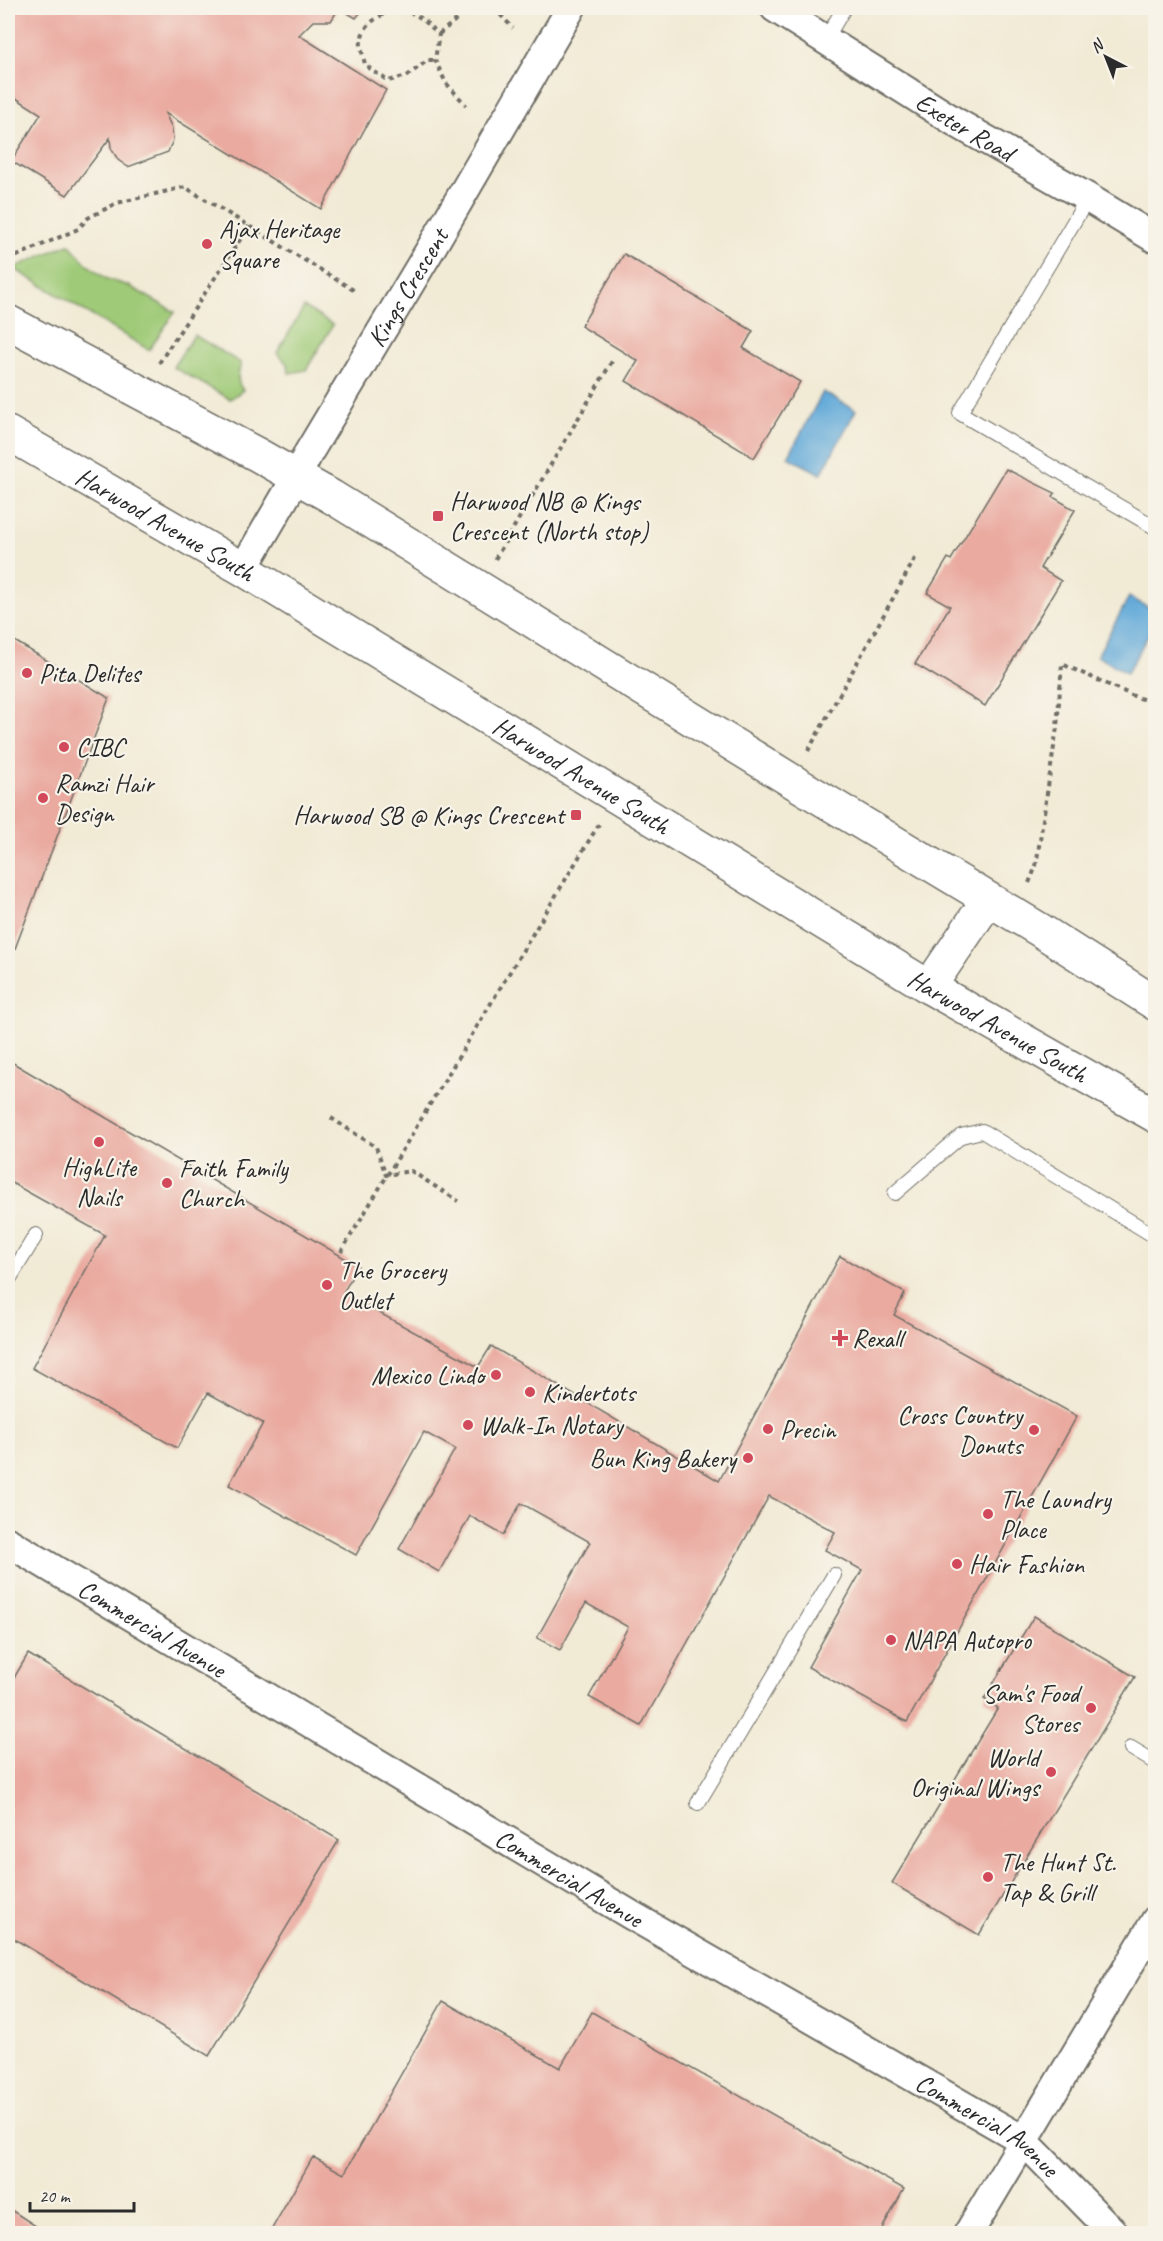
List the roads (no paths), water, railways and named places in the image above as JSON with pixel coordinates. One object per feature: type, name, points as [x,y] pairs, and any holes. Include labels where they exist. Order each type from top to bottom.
[{"type":"main road","points":[[8,322],[332,497],[1040,930],[1155,1004]]},
{"type":"main road","name":"Harwood Avenue South","points":[[8,433],[243,568],[929,987],[1155,1116]]},
{"type":"main road","points":[[929,987],[988,900]]},
{"type":"street","name":"Kings Crescent","points":[[243,568],[571,8]]},
{"type":"street","name":"Exeter Road","points":[[776,8],[957,123],[1155,239]]},
{"type":"street","name":"Commercial Avenue","points":[[8,1542],[631,1915],[1023,2140],[1114,2234]]},
{"type":"street","points":[[968,2234],[1155,1920]]},
{"type":"lane","points":[[826,39],[844,8]]},
{"type":"lane","points":[[1088,198],[960,413],[1155,528]]},
{"type":"lane","points":[[896,1193],[961,1136],[982,1131],[1155,1237]]},
{"type":"lane","points":[[8,1281],[36,1235]]},
{"type":"lane","points":[[698,1803],[834,1575]]},
{"type":"lane","points":[[1131,1748],[1155,1763]]},
{"type":"water","points":[[823,392],[856,410],[821,474],[788,457]]},
{"type":"water","points":[[1129,597],[1155,611],[1156,621],[1127,673],[1097,656]]},
{"type":"place","name":"Ajax Heritage Square","points":[[207,244]]},
{"type":"place","name":"Harwood NB @ Kings Crescent (North stop)","points":[[438,516]]},
{"type":"place","name":"Pita Delites","points":[[27,673]]},
{"type":"place","name":"CIBC","points":[[64,747]]},
{"type":"place","name":"Ramzi Hair Design","points":[[43,798]]},
{"type":"place","name":"Harwood SB @ Kings Crescent","points":[[576,815]]},
{"type":"place","name":"HighLite Nails","points":[[99,1142]]},
{"type":"place","name":"Faith Family Church","points":[[167,1183]]},
{"type":"place","name":"The Grocery Outlet","points":[[327,1285]]},
{"type":"place","name":"Rexall","points":[[840,1338]]},
{"type":"place","name":"Mexico Lindo","points":[[496,1375]]},
{"type":"place","name":"Kindertots","points":[[530,1392]]},
{"type":"place","name":"Walk-In Notary","points":[[468,1425]]},
{"type":"place","name":"Precin","points":[[768,1429]]},
{"type":"place","name":"Cross Country Donuts","points":[[1034,1430]]},
{"type":"place","name":"Bun King Bakery","points":[[748,1458]]},
{"type":"place","name":"The Laundry Place","points":[[988,1514]]},
{"type":"place","name":"Hair Fashion","points":[[957,1564]]},
{"type":"place","name":"NAPA Autopro","points":[[891,1640]]},
{"type":"place","name":"Sam's Food Stores","points":[[1091,1708]]},
{"type":"place","name":"World Original Wings","points":[[1051,1772]]},
{"type":"place","name":"The Hunt St. Tap & Grill","points":[[988,1877]]}]
